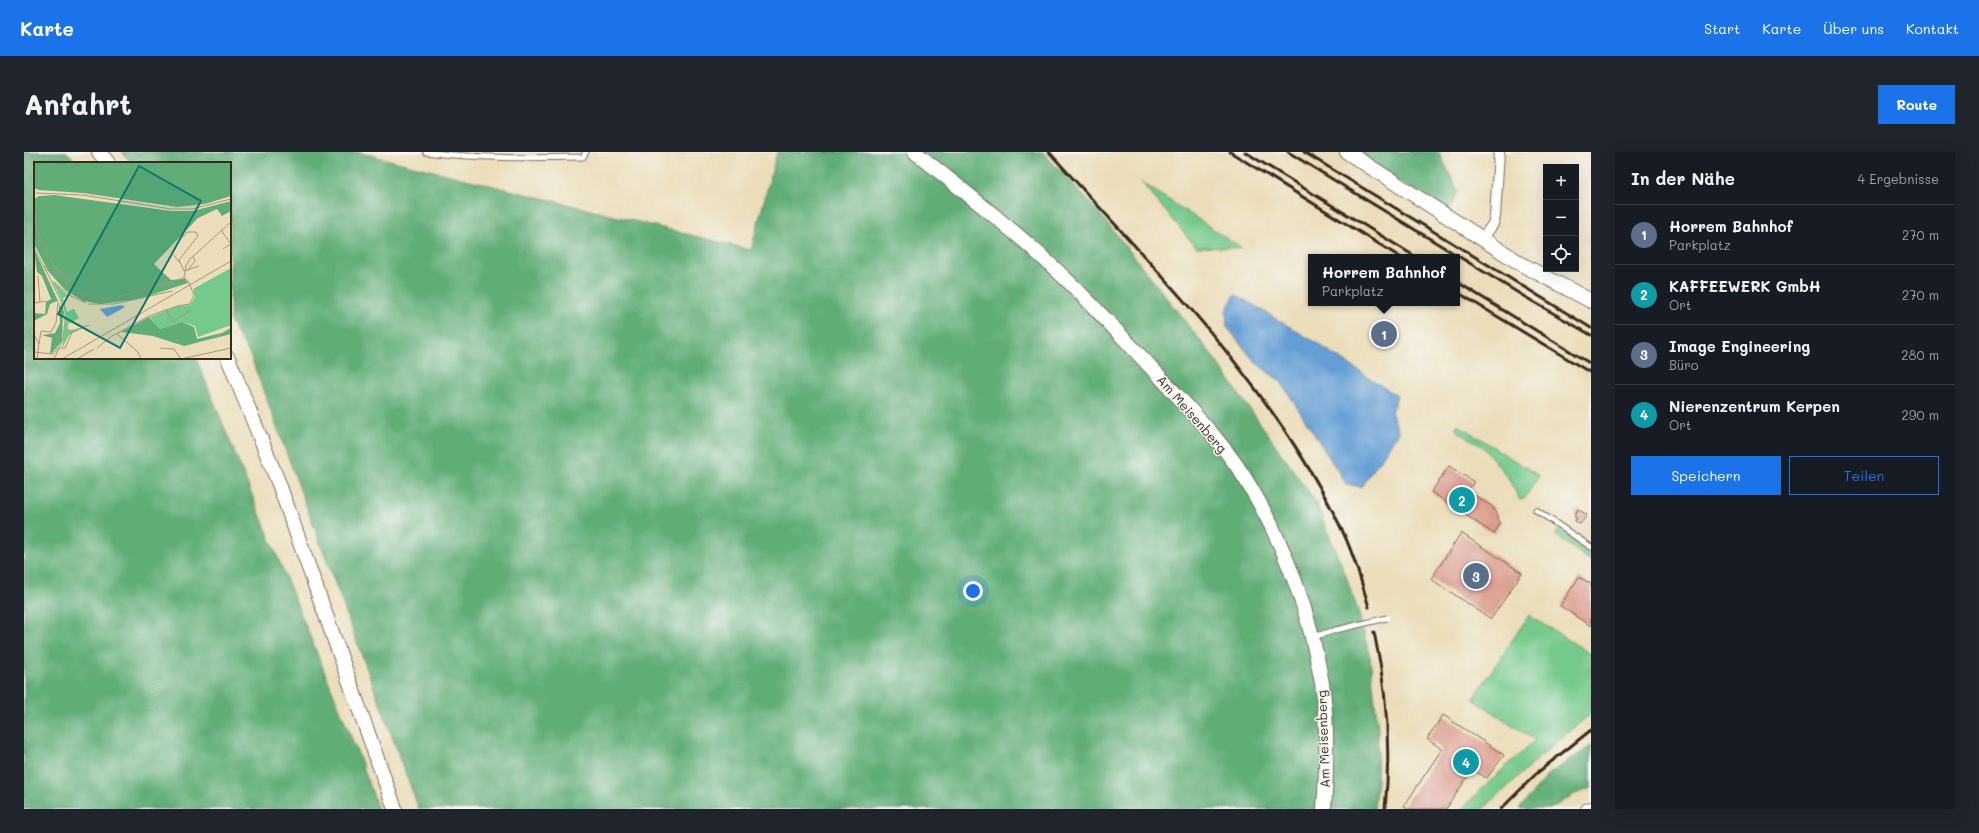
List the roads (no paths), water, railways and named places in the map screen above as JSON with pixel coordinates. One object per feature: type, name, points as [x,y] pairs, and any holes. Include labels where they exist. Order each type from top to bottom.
[{"type":"street","points":[[99,152],[107,162]]},
{"type":"street","name":"Am Meisenberg","points":[[916,152],[1041,255],[1109,322],[1214,435],[1249,484],[1273,529],[1295,583],[1312,637],[1322,683],[1326,719],[1327,766],[1324,809]]},
{"type":"street","points":[[1347,152],[1523,265],[1591,301]]},
{"type":"street","points":[[1483,238],[1493,224],[1495,217],[1499,152]]},
{"type":"street","points":[[228,359],[279,484],[395,809]]},
{"type":"street","points":[[1586,809],[1591,807]]},
{"type":"lane","points":[[426,152],[455,156],[515,158],[582,157],[586,152]]},
{"type":"lane","points":[[1536,510],[1591,547]]},
{"type":"lane","points":[[1312,637],[1387,618]]},
{"type":"water","points":[[1235,294],[1315,342],[1397,396],[1391,412],[1399,432],[1361,487],[1346,484],[1281,382],[1255,362],[1227,327],[1226,311]]},
{"type":"railway","points":[[1049,152],[1170,285],[1247,378],[1282,426],[1314,477],[1342,530],[1354,558],[1369,607]]},
{"type":"railway","points":[[1230,152],[1395,254]]},
{"type":"railway","points":[[1245,152],[1411,254]]},
{"type":"railway","points":[[1288,152],[1455,254]]},
{"type":"railway","points":[[1304,152],[1591,328]]},
{"type":"railway","points":[[1460,257],[1591,335]]},
{"type":"railway","points":[[1460,284],[1591,364]]},
{"type":"railway","points":[[1460,294],[1591,373]]},
{"type":"railway","points":[[1374,632],[1382,676],[1387,720],[1388,765],[1385,809]]},
{"type":"railway","points":[[1501,809],[1537,773],[1591,730]]},
{"type":"place","name":"Horrem Bahnhof","points":[[1384,334]]},
{"type":"place","name":"KAFFEEWERK GmbH","points":[[1462,500]]},
{"type":"place","name":"Image Engineering","points":[[1476,576]]},
{"type":"place","name":"Nierenzentrum Kerpen","points":[[1466,762]]}]
